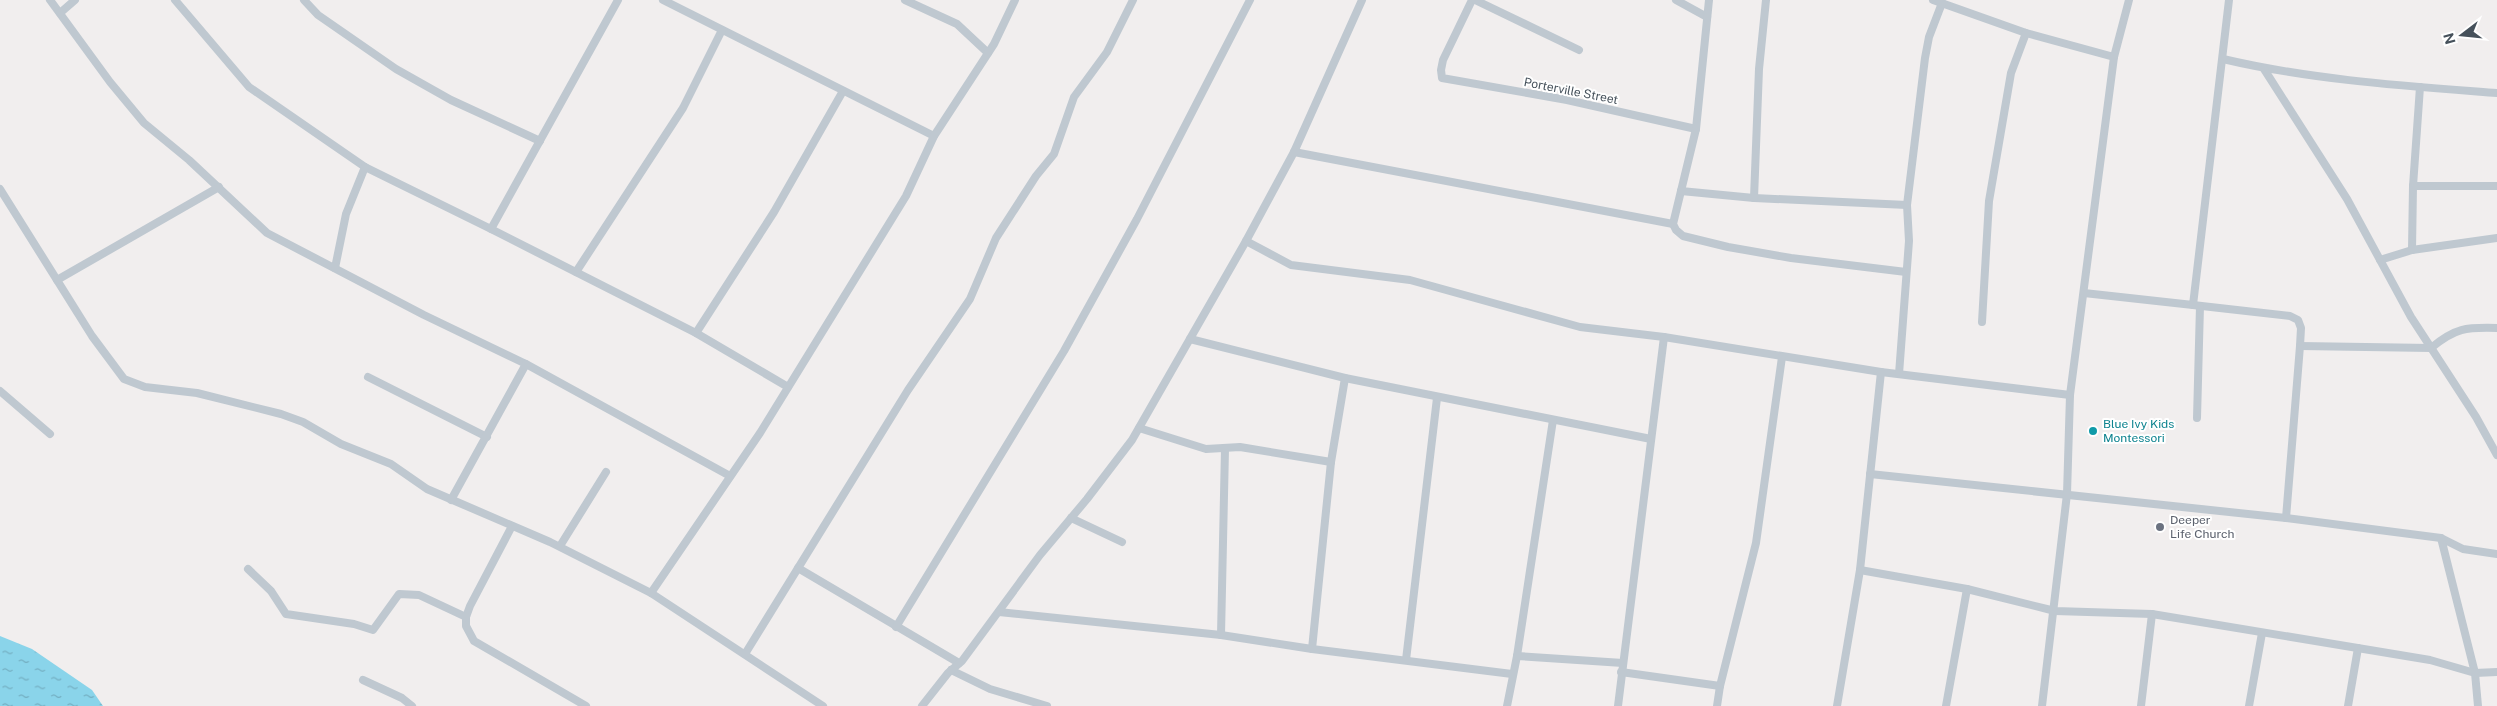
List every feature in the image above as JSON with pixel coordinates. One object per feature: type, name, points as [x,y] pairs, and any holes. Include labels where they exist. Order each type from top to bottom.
[{"type":"street","points":[[50,0],[110,82],[144,123],[219,187],[267,233],[424,315],[526,364],[730,476]]},
{"type":"street","points":[[60,13],[75,0]]},
{"type":"street","points":[[175,0],[249,87],[364,167],[491,229],[696,334],[788,387]]},
{"type":"street","points":[[304,0],[318,15],[396,69],[451,100],[540,140]]},
{"type":"street","points":[[491,229],[618,0]]},
{"type":"street","points":[[663,0],[934,136]]},
{"type":"street","points":[[905,0],[957,24],[988,53]]},
{"type":"street","points":[[650,593],[788,387],[906,196],[934,136],[988,53],[1015,0]]},
{"type":"street","points":[[746,654],[908,390],[970,299],[996,238],[1036,176],[1054,154],[1074,97],[1107,52],[1133,0]]},
{"type":"street","points":[[896,627],[1057,364],[1138,219],[1250,0]]},
{"type":"street","points":[[922,706],[1000,612],[1034,561],[1123,454],[1246,241],[1294,152],[1362,0]]},
{"type":"street","points":[[1473,0],[1579,50]]},
{"type":"street","name":"Porterville Street","points":[[1473,0],[1443,60],[1442,78],[1567,100],[1696,129]]},
{"type":"street","points":[[1676,0],[1706,17]]},
{"type":"street","points":[[1709,0],[1696,129],[1674,224],[1676,230],[1683,236],[1728,247],[1791,258],[1906,272]]},
{"type":"street","points":[[1754,198],[1759,69],[1766,0]]},
{"type":"street","points":[[1934,0],[2026,33],[2114,57]]},
{"type":"street","points":[[2042,706],[2055,611],[2067,494],[2070,395],[2114,57],[2129,0]]},
{"type":"street","points":[[2197,418],[2197,305],[2229,0]]},
{"type":"street","points":[[1900,374],[1909,241],[1907,205],[1925,58],[1929,37],[1942,3]]},
{"type":"street","points":[[576,272],[683,108],[722,30]]},
{"type":"street","points":[[1982,322],[1989,202],[2011,73],[2026,33]]},
{"type":"street","points":[[2223,59],[2264,68],[2420,87],[2497,93]]},
{"type":"street","points":[[2264,68],[2347,199],[2411,317],[2476,417],[2497,455]]},
{"type":"street","points":[[2412,250],[2413,186],[2420,87]]},
{"type":"street","points":[[696,334],[774,212],[843,91]]},
{"type":"street","points":[[1294,152],[1674,224]]},
{"type":"street","points":[[335,268],[346,214],[364,167]]},
{"type":"street","points":[[2413,186],[2497,186]]},
{"type":"street","points":[[57,280],[219,187]]},
{"type":"street","points":[[0,190],[92,336],[124,379],[145,387],[197,393],[292,417],[341,444],[391,464],[418,484],[560,546],[650,593],[823,706]]},
{"type":"street","points":[[1681,191],[1754,198],[1907,205]]},
{"type":"street","points":[[2380,260],[2412,250],[2497,238]]},
{"type":"street","points":[[1246,241],[1291,265],[1410,280],[1580,327],[1664,337],[1881,372],[2070,395]]},
{"type":"street","points":[[2084,293],[2290,316],[2298,320],[2301,328],[2300,346],[2286,518]]},
{"type":"street","points":[[2300,346],[2431,348],[2448,334],[2459,329],[2497,328]]},
{"type":"street","points":[[1618,706],[1664,337]]},
{"type":"street","points":[[1190,339],[1345,378],[1437,398],[1651,439]]},
{"type":"street","points":[[1717,706],[1720,686],[1756,543],[1782,357]]},
{"type":"street","points":[[451,500],[526,364]]},
{"type":"street","points":[[1836,706],[1860,570],[1881,372]]},
{"type":"street","points":[[368,377],[487,437]]},
{"type":"street","points":[[1312,649],[1331,462],[1345,378]]},
{"type":"street","points":[[0,391],[50,434]]},
{"type":"street","points":[[1406,660],[1437,398]]},
{"type":"street","points":[[1507,706],[1517,656],[1554,420]]},
{"type":"street","points":[[1139,428],[1197,447],[1225,449],[1240,447],[1331,462]]},
{"type":"street","points":[[1221,635],[1225,449]]},
{"type":"street","points":[[560,546],[606,472]]},
{"type":"street","points":[[1870,474],[2286,518],[2442,538],[2463,549],[2497,554]]},
{"type":"street","points":[[1071,518],[1122,542]]},
{"type":"street","points":[[512,526],[466,617],[466,626],[474,640],[586,706]]},
{"type":"street","points":[[2442,538],[2475,673],[2478,706]]},
{"type":"street","points":[[248,568],[271,591],[286,614],[354,624],[372,630],[399,594],[419,595],[466,617]]},
{"type":"street","points":[[798,568],[959,663]]},
{"type":"street","points":[[1860,570],[1967,589],[2055,611],[2152,614],[2430,660],[2475,673],[2497,672]]},
{"type":"street","points":[[1946,706],[1967,589]]},
{"type":"street","points":[[1000,612],[1221,635],[1312,649],[1512,674]]},
{"type":"street","points":[[2141,706],[2152,614]]},
{"type":"street","points":[[2249,706],[2262,633]]},
{"type":"street","points":[[2348,706],[2358,648]]},
{"type":"street","points":[[1517,656],[1623,663]]},
{"type":"street","points":[[951,670],[990,688],[1047,706]]},
{"type":"street","points":[[1621,672],[1720,686]]},
{"type":"street","points":[[363,680],[402,698],[412,706]]},
{"type":"water","points":[[0,636],[32,649],[92,690],[103,706],[0,706]]},
{"type":"place","name":"Blue Ivy Kids Montessori","points":[[2093,431]]},
{"type":"place","name":"Deeper Life Church","points":[[2160,527]]}]
